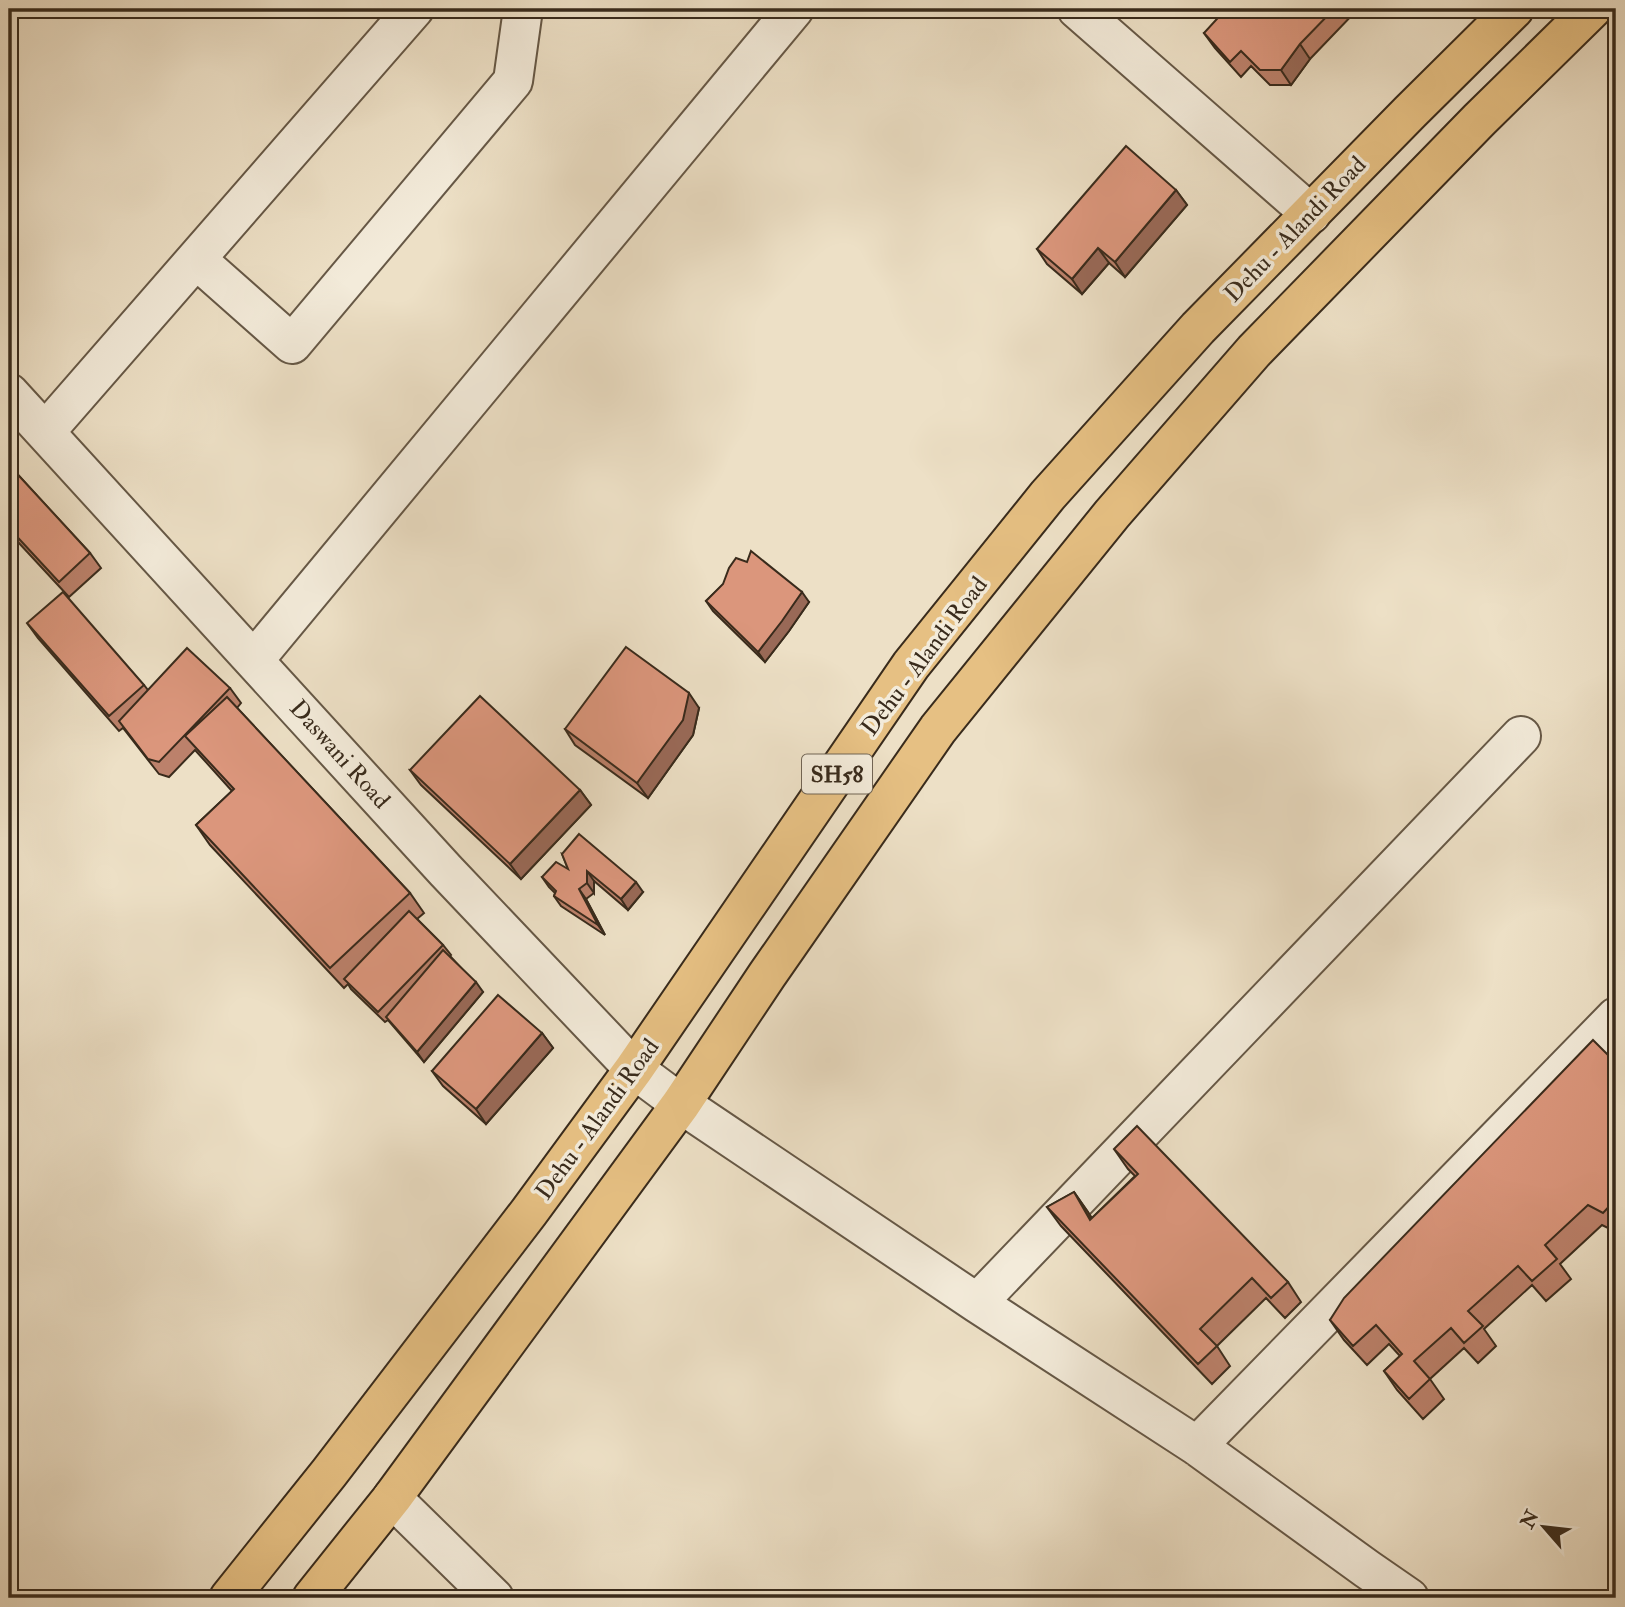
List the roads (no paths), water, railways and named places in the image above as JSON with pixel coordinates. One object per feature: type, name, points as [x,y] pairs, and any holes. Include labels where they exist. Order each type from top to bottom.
[{"type":"main road","name":"Dehu - Alandi Road","points":[[229,1598],[504,1245],[634,1069],[911,665],[1048,495],[1198,328],[1514,9]]},
{"type":"main road","name":"SH58","points":[[312,1598],[392,1498],[681,1104],[938,729],[1112,514],[1254,351],[1479,120],[1592,9]]},
{"type":"street","points":[[45,432],[414,9]]},
{"type":"street","points":[[196,259],[292,344],[513,81],[523,9]]},
{"type":"street","points":[[254,660],[794,9]]},
{"type":"street","points":[[1077,9],[1311,214]]},
{"type":"street","name":"Daswani Road","points":[[9,393],[446,871],[634,1069],[681,1104],[978,1303],[1197,1446],[1409,1598]]},
{"type":"street","points":[[978,1303],[1521,736]]},
{"type":"street","points":[[1197,1446],[1616,1017]]},
{"type":"street","points":[[392,1498],[494,1598]]}]
